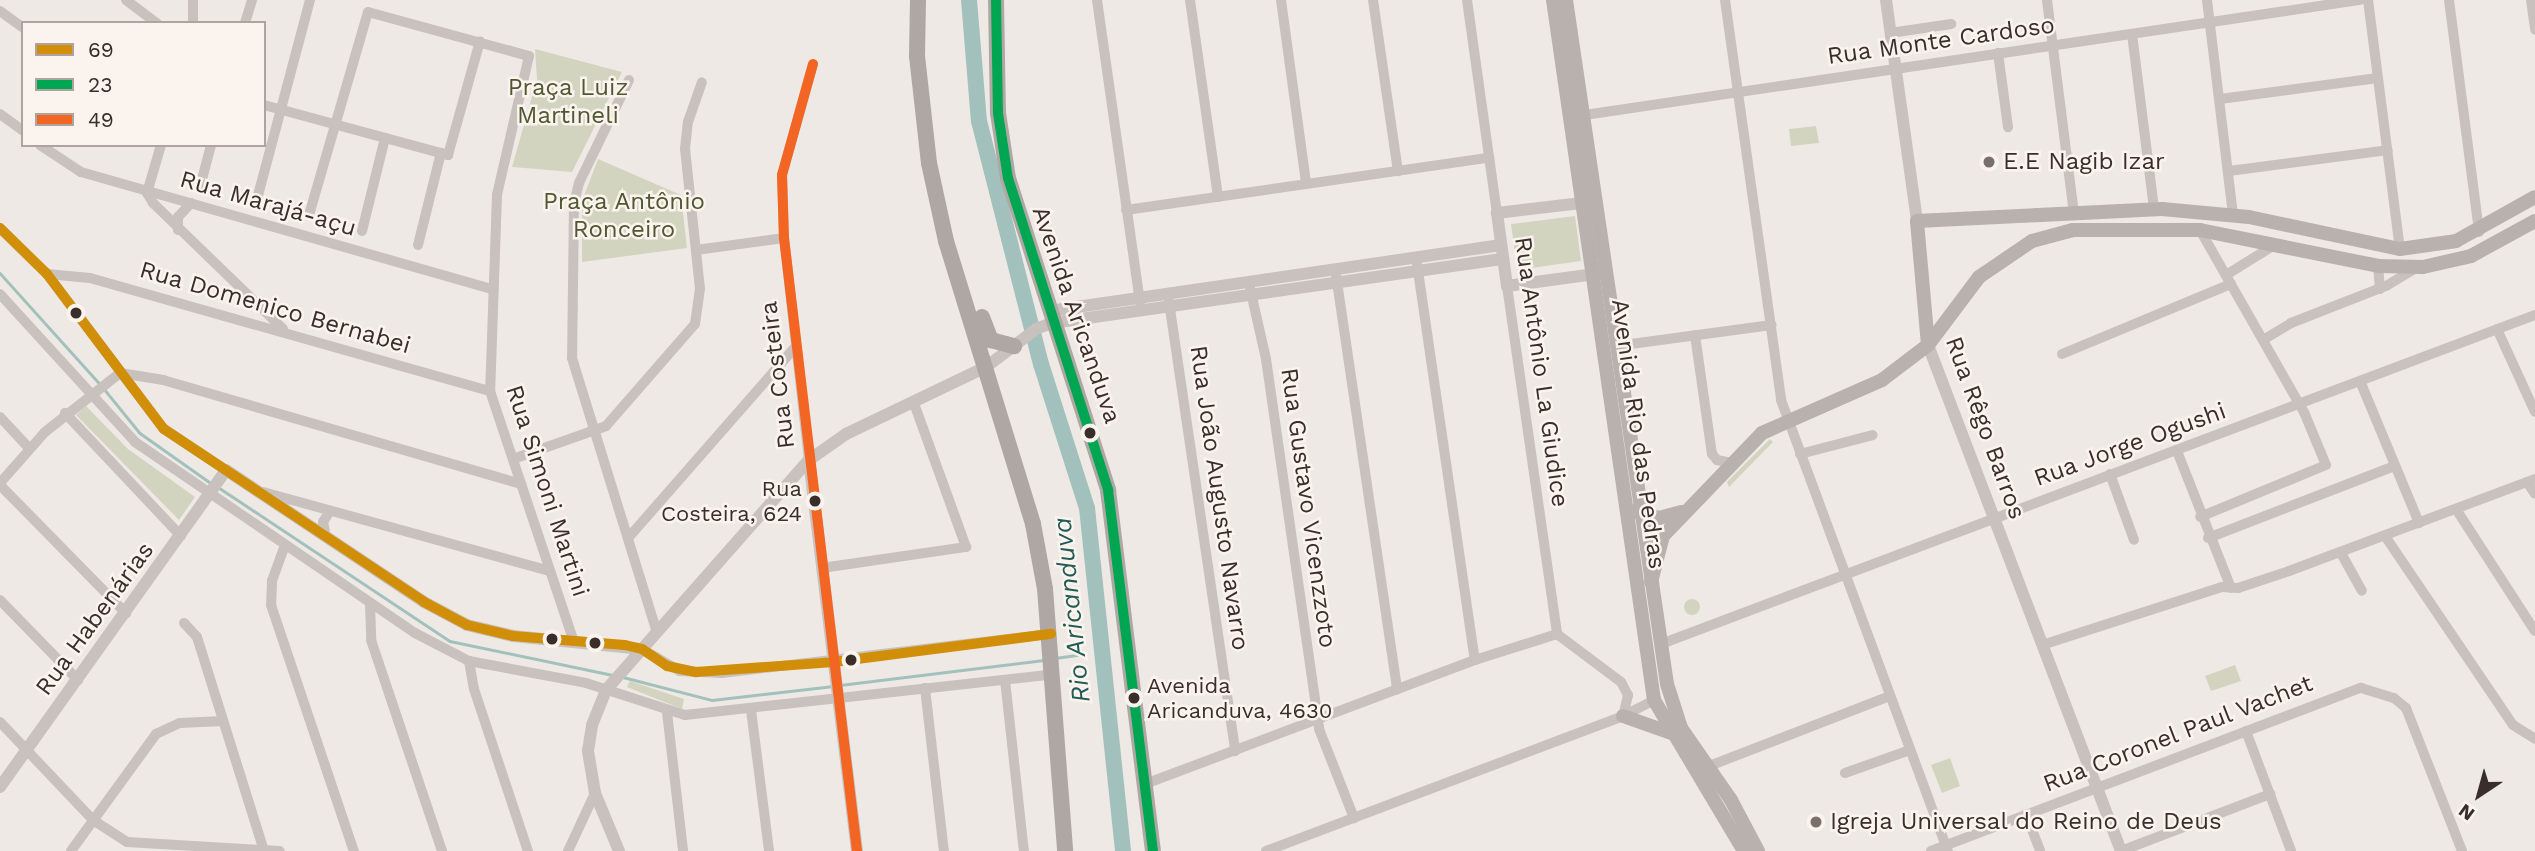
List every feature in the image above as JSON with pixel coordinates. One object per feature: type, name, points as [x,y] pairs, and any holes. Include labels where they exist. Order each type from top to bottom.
[{"type":"highway","points":[[918,0],[922,113],[950,253],[1033,524],[1051,636],[1065,851]]},
{"type":"highway","name":"Avenida Aricanduva","points":[[996,0],[998,113],[1008,178],[1050,317],[1094,436],[1108,490],[1153,851]]},
{"type":"highway","points":[[950,253],[965,272],[991,340],[1007,351]]},
{"type":"main road","name":"Avenida Rio das Pedras","points":[[1553,0],[1576,117],[1599,274],[1623,505],[1654,700],[1672,733],[1703,768],[1758,851]]},
{"type":"main road","name":"Avenida Rio das Pedras","points":[[1566,0],[1576,117]]},
{"type":"main road","points":[[1917,221],[2154,209],[2233,215],[2400,249],[2435,247],[2479,232],[2535,197]]},
{"type":"main road","name":"Rua Rêgo Barros","points":[[1917,221],[1928,345]]},
{"type":"main road","points":[[1651,582],[1657,549],[1682,511],[1762,433],[1882,380],[1928,345],[1979,277],[2032,240],[2073,230],[2200,230],[2277,243],[2378,266],[2416,268],[2456,261],[2483,250],[2535,221]]},
{"type":"main road","name":"Avenida Rio das Pedras","points":[[1599,274],[1616,346],[1667,684],[1681,728],[1744,851]]},
{"type":"main road","points":[[1623,505],[1640,514],[1658,518],[1682,511]]},
{"type":"main road","points":[[1654,700],[1667,684]]},
{"type":"main road","points":[[1623,716],[1672,733]]},
{"type":"street","points":[[126,0],[154,21]]},
{"type":"street","points":[[193,0],[193,21]]},
{"type":"street","points":[[246,21],[251,0]]},
{"type":"street","points":[[256,203],[310,0]]},
{"type":"street","points":[[1097,0],[1140,303]]},
{"type":"street","points":[[1190,0],[1218,197]]},
{"type":"street","points":[[1281,0],[1306,183]]},
{"type":"street","points":[[1373,0],[1398,171]]},
{"type":"street","name":"Rua Antônio La Giudice","points":[[1467,0],[1557,634]]},
{"type":"street","points":[[1725,0],[1787,420],[1947,848]]},
{"type":"street","name":"Rua Rêgo Barros","points":[[1886,0],[1917,221]]},
{"type":"street","points":[[2047,0],[2074,214]]},
{"type":"street","points":[[2207,0],[2233,215]]},
{"type":"street","name":"Rua Monte Cardoso","points":[[1576,117],[2360,0]]},
{"type":"street","points":[[2368,0],[2400,249]]},
{"type":"street","points":[[2449,0],[2479,232]]},
{"type":"street","points":[[2531,0],[2535,30]]},
{"type":"street","points":[[0,11],[21,27]]},
{"type":"street","points":[[266,105],[281,109],[335,124],[385,138],[441,153],[450,152],[480,41],[368,12],[335,124],[309,215]]},
{"type":"street","points":[[1890,33],[1951,24]]},
{"type":"street","points":[[2132,34],[2154,209]]},
{"type":"street","name":"Rua Simoni Martini","points":[[480,41],[527,55],[530,61],[497,195],[490,391],[575,642]]},
{"type":"street","points":[[1998,53],[2008,127]]},
{"type":"street","name":"Rua Costeira","points":[[813,64],[782,174],[784,238],[857,851]]},
{"type":"street","points":[[2220,99],[2378,78]]},
{"type":"street","points":[[629,80],[579,183],[574,203],[572,358],[593,434],[629,537],[657,632]]},
{"type":"street","points":[[513,459],[593,434],[619,415],[695,324],[700,308],[685,149],[688,122],[702,82]]},
{"type":"street","points":[[0,114],[21,130]]},
{"type":"street","points":[[362,231],[385,138]]},
{"type":"street","name":"Rua Marajá-açu","points":[[43,147],[73,168],[147,192],[492,289]]},
{"type":"street","points":[[160,147],[147,192],[178,230],[258,303],[283,330]]},
{"type":"street","points":[[200,187],[210,147]]},
{"type":"street","points":[[2229,171],[2389,150]]},
{"type":"street","points":[[418,245],[441,153]]},
{"type":"street","points":[[1126,210],[1489,158]]},
{"type":"street","points":[[1497,213],[1588,202]]},
{"type":"street","points":[[178,230],[177,217],[191,203]]},
{"type":"street","points":[[0,228],[47,274],[116,374],[164,429],[224,472],[256,489],[326,537],[467,625],[575,642],[642,649],[680,671],[835,666],[1051,636]]},
{"type":"street","points":[[2200,230],[2299,404],[2326,461],[2324,468],[2200,517]]},
{"type":"street","points":[[696,250],[784,238]]},
{"type":"street","points":[[2062,354],[2228,280],[2277,243]]},
{"type":"street","points":[[619,851],[595,793],[588,751],[592,725],[609,686],[809,460],[866,423],[986,367],[1050,317],[1417,264],[1501,245]]},
{"type":"street","points":[[1417,264],[1503,259]]},
{"type":"street","points":[[1417,264],[1475,660]]},
{"type":"street","points":[[2378,266],[2380,289]]},
{"type":"street","points":[[2263,340],[2291,323],[2380,289],[2416,268]]},
{"type":"street","name":"Rua Domenico Bernabei","points":[[47,274],[90,278],[283,330],[490,391]]},
{"type":"street","points":[[1507,286],[1599,274]]},
{"type":"street","points":[[1336,276],[1397,690]]},
{"type":"street","name":"Rua Gustavo Vicenzzoto","points":[[1250,288],[1266,359],[1317,720],[1354,818]]},
{"type":"street","points":[[0,294],[93,391],[135,442],[211,491],[370,603],[469,661],[609,686],[667,712],[704,715],[751,710],[839,693],[1006,680],[1054,671]]},
{"type":"street","name":"Rua João Augusto Navarro","points":[[1168,299],[1235,751]]},
{"type":"street","points":[[241,319],[254,313],[258,303]]},
{"type":"street","name":"Rua Jorge Ogushi","points":[[1661,644],[2535,315]]},
{"type":"street","points":[[1616,346],[1772,325]]},
{"type":"street","points":[[2124,328],[2129,341]]},
{"type":"street","points":[[2497,329],[2535,412]]},
{"type":"street","points":[[1695,335],[1712,454],[1717,460],[1732,463]]},
{"type":"street","name":"Rua Rêgo Barros","points":[[1928,345],[2121,851]]},
{"type":"street","points":[[629,537],[796,346]]},
{"type":"street","points":[[126,612],[0,484],[28,447],[65,413],[116,374],[163,380],[521,484]]},
{"type":"street","points":[[2360,381],[2419,523]]},
{"type":"street","points":[[822,568],[965,548],[914,402]]},
{"type":"street","points":[[65,413],[181,536]]},
{"type":"street","points":[[0,417],[28,447]]},
{"type":"street","points":[[1800,454],[1873,436]]},
{"type":"street","points":[[2177,451],[2208,538],[2231,588]]},
{"type":"street","points":[[2208,538],[2395,466]]},
{"type":"street","name":"Rua Habenárias","points":[[0,787],[224,472]]},
{"type":"street","points":[[2110,474],[2134,540]]},
{"type":"street","points":[[2042,645],[2342,553],[2531,481],[2535,494]]},
{"type":"street","points":[[256,489],[549,571]]},
{"type":"street","points":[[2456,509],[2535,631]]},
{"type":"street","points":[[326,537],[323,522],[330,511]]},
{"type":"street","points":[[2385,536],[2522,734],[2535,739]]},
{"type":"street","points":[[285,545],[272,580],[271,605],[354,851]]},
{"type":"street","points":[[2342,553],[2362,592]]},
{"type":"street","points":[[0,600],[78,680]]},
{"type":"street","points":[[370,603],[371,640],[442,851]]},
{"type":"street","points":[[0,722],[93,820],[114,836],[142,846],[271,849],[223,721],[197,637],[184,622]]},
{"type":"street","points":[[1145,785],[1475,660],[1557,634],[1621,682],[1628,695],[1623,716]]},
{"type":"street","points":[[469,661],[474,689],[528,851]]},
{"type":"street","points":[[1006,680],[1024,851]]},
{"type":"street","points":[[925,688],[944,851]]},
{"type":"street","name":"Rua Coronel Paul Vachet","points":[[1931,851],[1947,848],[2096,786],[2361,688],[2402,702],[2462,851]]},
{"type":"street","points":[[1703,768],[1890,696]]},
{"type":"street","points":[[1266,851],[1623,716],[1654,700]]},
{"type":"street","points":[[751,710],[769,851]]},
{"type":"street","points":[[667,712],[683,851]]},
{"type":"street","points":[[71,851],[156,734],[180,723],[223,721]]},
{"type":"street","points":[[2522,734],[2535,728]]},
{"type":"street","points":[[2246,731],[2291,851]]},
{"type":"street","points":[[1844,773],[1910,750]]},
{"type":"street","points":[[568,851],[595,793]]},
{"type":"street","points":[[2121,851],[2270,794]]},
{"type":"street","points":[[2026,814],[2040,851]]},
{"type":"green space","name":"Praça Luiz Martineli","points":[[535,49],[622,72],[572,172],[512,167],[537,79]]},
{"type":"green space","points":[[1816,126],[1819,143],[1791,146],[1789,129]]},
{"type":"green space","name":"Praça Antônio Ronceiro","points":[[598,159],[681,195],[687,248],[582,262],[582,201]]},
{"type":"green space","points":[[1575,216],[1581,261],[1517,270],[1511,224]]},
{"type":"green space","points":[[86,406],[128,449],[195,497],[179,520],[76,415]]},
{"type":"green space","points":[[1770,439],[1773,442],[1729,487],[1727,482]]},
{"type":"green space","points":[[1692,599],[1700,607],[1692,615],[1684,607]]},
{"type":"green space","points":[[2235,665],[2241,681],[2211,691],[2205,676]]},
{"type":"green space","points":[[630,681],[684,699],[682,709],[627,687]]},
{"type":"green space","points":[[1950,758],[1960,786],[1942,793],[1931,765]]},
{"type":"waterway","name":"Rio Aricanduva","points":[[969,0],[979,121],[1041,364],[1087,508],[1123,851]]},
{"type":"waterway","points":[[0,273],[101,385]]},
{"type":"waterway","points":[[105,390],[140,433],[212,484]]},
{"type":"waterway","points":[[218,487],[450,641],[613,675]]},
{"type":"waterway","points":[[1055,658],[1082,654]]},
{"type":"waterway","points":[[840,685],[1045,660]]},
{"type":"waterway","points":[[623,677],[712,700],[833,686]]},
{"type":"transit line","name":"23","points":[[996,0],[998,113],[1008,178],[1108,490],[1153,851]]},
{"type":"transit line","name":"49","points":[[813,64],[782,175],[784,238],[857,851]]},
{"type":"transit line","name":"69","points":[[0,228],[47,274],[164,429],[424,602],[467,625],[513,636],[625,645],[642,649],[667,666],[696,672],[834,662],[1051,634]]},
{"type":"place","name":"E.E Nagib Izar","points":[[1989,162]]},
{"type":"place","name":"Rua Costeira, 624","points":[[815,501]]},
{"type":"place","name":"Avenida Aricanduva, 4630","points":[[1134,698]]},
{"type":"place","name":"Igreja Universal do Reino de Deus","points":[[1816,822]]}]
